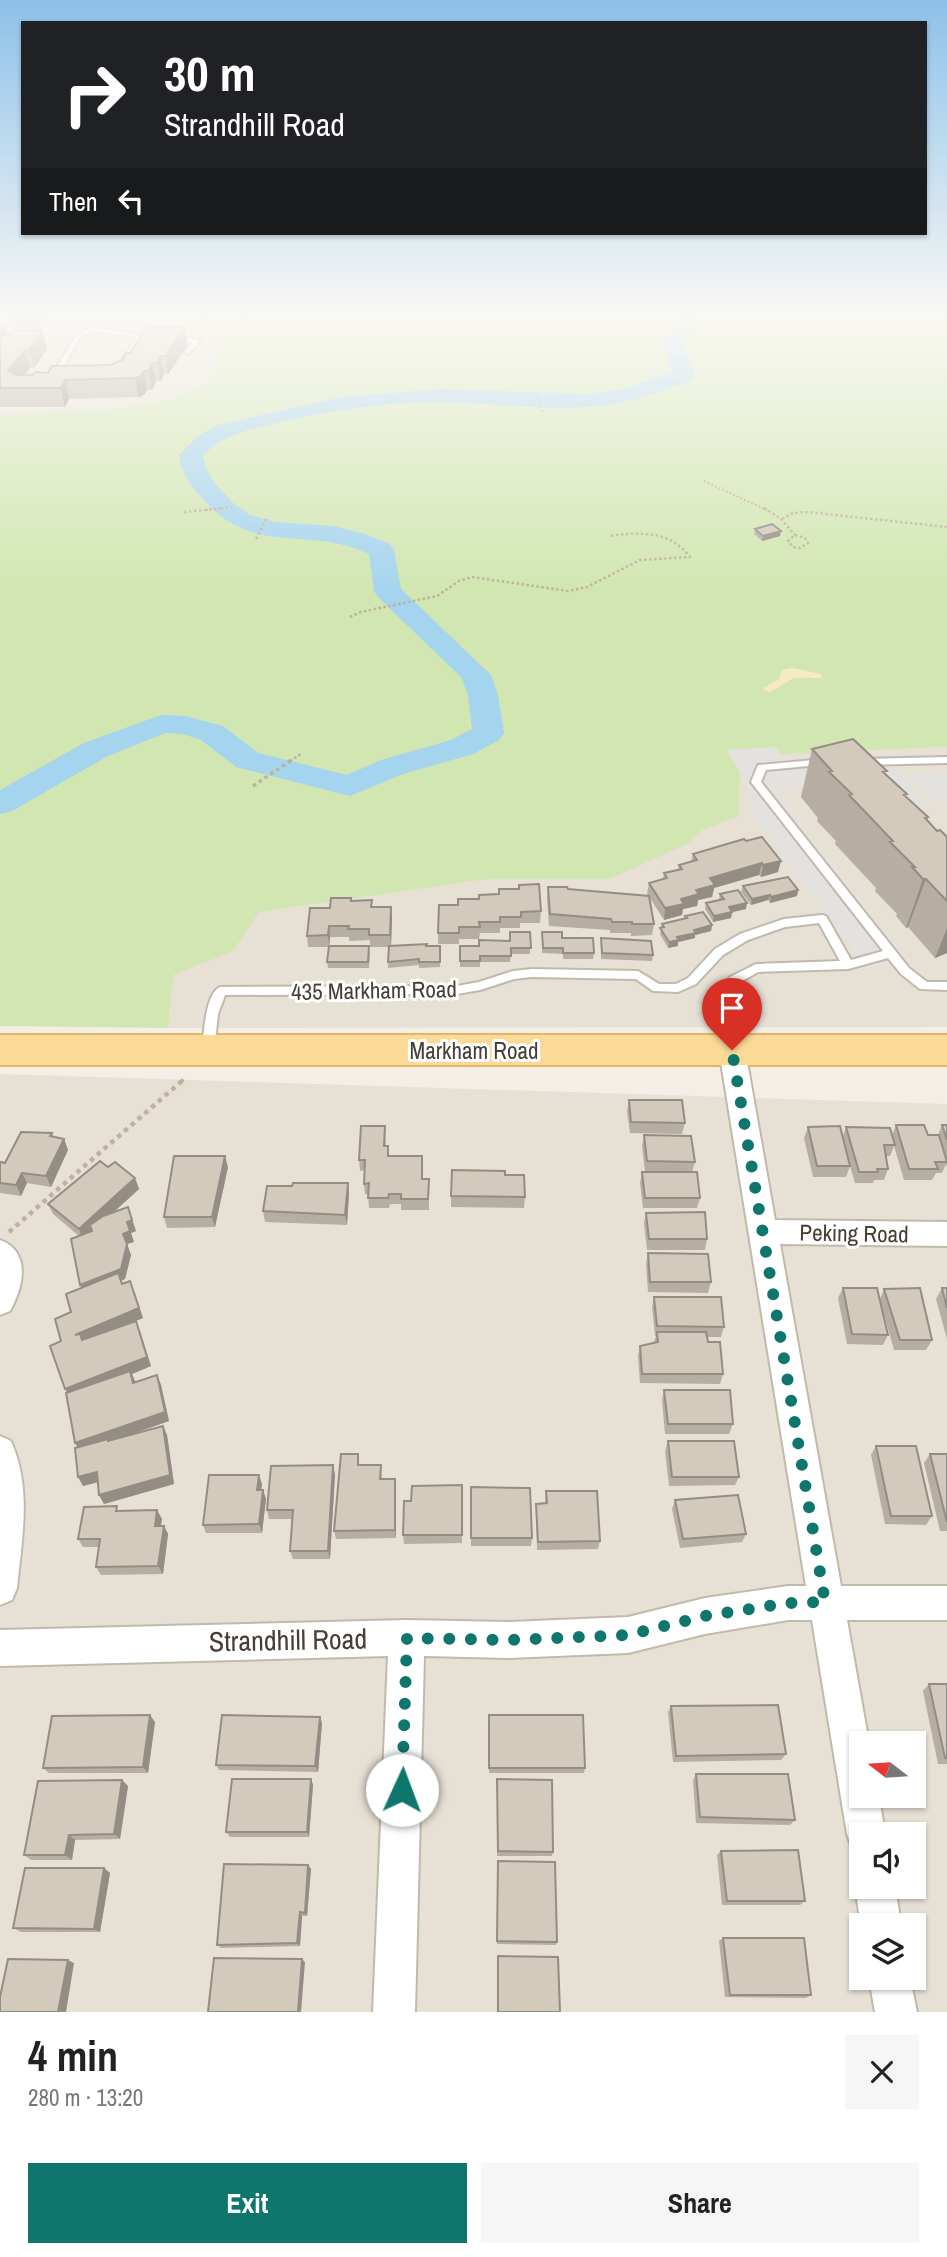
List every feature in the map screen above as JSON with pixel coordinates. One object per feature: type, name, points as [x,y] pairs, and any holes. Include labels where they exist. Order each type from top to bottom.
[{"type":"main road","name":"Markham Road","points":[[0,1049],[196,1064],[732,1050],[947,1050]]},
{"type":"street","points":[[732,1050],[864,1822]]},
{"type":"street","name":"Peking Road","points":[[762,1232],[947,1234]]},
{"type":"street","points":[[0,1253],[8,1265],[10,1277],[0,1302]]},
{"type":"street","points":[[0,1452],[9,1499],[0,1588]]},
{"type":"street","name":"Strandhill Road","points":[[0,1648],[407,1638],[509,1640],[628,1635],[705,1616],[788,1603],[947,1603]]},
{"type":"street","points":[[394,2012],[407,1638]]},
{"type":"street","points":[[892,1990],[896,2012]]},
{"type":"lane","points":[[947,760],[789,763],[762,767],[756,782],[905,971],[924,986],[947,986]]},
{"type":"lane","name":"435 Markham Road","points":[[196,1064],[220,991],[461,989],[513,975],[533,974],[638,975],[652,986],[673,989],[688,984],[715,955],[749,934],[784,923],[822,919],[848,965]]},
{"type":"lane","points":[[732,1050],[727,997],[734,979],[755,968],[848,965],[891,953]]},
{"type":"path","points":[[541,406],[543,412]]},
{"type":"path","points":[[704,481],[782,519],[795,535],[805,538],[808,543],[795,548],[790,545],[788,541],[795,535]]},
{"type":"path","points":[[184,512],[233,507]]},
{"type":"path","points":[[782,519],[793,513],[808,512],[947,527]]},
{"type":"path","points":[[256,539],[266,519]]},
{"type":"path","points":[[350,617],[437,596],[459,581],[472,577],[568,592],[584,590],[606,576],[639,561],[690,557],[683,545],[671,538],[635,532],[609,536]]},
{"type":"path","points":[[253,786],[301,754]]},
{"type":"path","points":[[0,1240],[196,1064]]},
{"type":"shaded area","points":[[0,406],[133,406],[121,408],[0,415]]},
{"type":"shaded area","points":[[776,747],[781,757],[834,754],[847,783],[775,789],[907,959],[867,969],[746,805],[756,801],[727,750]]},
{"type":"shaded area","points":[[947,747],[947,1027],[168,1028],[177,924],[625,858],[740,756]]},
{"type":"shaded area","points":[[898,769],[930,808],[895,815],[864,775]]},
{"type":"shaded area","points":[[910,773],[947,773],[947,803],[939,805]]},
{"type":"shaded area","points":[[0,1074],[947,1104],[947,2012],[0,2012]]},
{"type":"green space","points":[[947,406],[947,747],[740,756],[739,816],[702,830],[690,843],[609,879],[487,879],[259,912],[233,951],[173,975],[168,1028],[0,1026],[0,415],[121,408]]},
{"type":"sand","points":[[792,668],[821,674],[822,678],[794,678],[770,692],[765,691],[763,688],[779,679],[782,670]]},
{"type":"building","points":[[772,524],[781,531],[763,536],[755,529]]},
{"type":"building","points":[[853,739],[887,771],[883,772],[907,794],[904,795],[928,817],[925,818],[937,831],[940,830],[947,837],[947,901],[912,867],[915,867],[890,842],[893,841],[849,795],[852,794],[829,772],[832,771],[812,749]]},
{"type":"building","points":[[762,837],[781,861],[762,863],[710,878],[715,885],[696,890],[699,894],[681,899],[684,904],[665,908],[649,883],[667,878],[664,873],[682,869],[679,865],[697,860],[693,854],[744,839],[746,841]]},
{"type":"building","points":[[788,877],[798,890],[752,899],[743,886]]},
{"type":"building","points":[[539,884],[541,911],[521,912],[521,917],[500,917],[500,922],[479,922],[480,927],[459,927],[459,933],[438,933],[439,905],[458,905],[458,899],[479,899],[479,895],[499,894],[499,889],[519,889],[519,885]]},
{"type":"building","points":[[548,887],[649,896],[654,924],[632,924],[612,922],[611,919],[550,914]]},
{"type":"building","points":[[738,890],[747,903],[729,907],[732,912],[714,916],[706,903],[724,899],[720,894]]},
{"type":"building","points":[[331,898],[372,900],[371,907],[391,907],[390,935],[369,935],[369,929],[329,926],[328,935],[307,936],[310,908],[330,908]]},
{"type":"building","points":[[703,912],[712,925],[694,930],[696,933],[677,937],[679,940],[669,942],[660,928],[664,927],[662,924]]},
{"type":"building","points":[[510,932],[530,932],[531,948],[511,948],[511,956],[480,956],[480,961],[460,961],[460,946],[479,946],[479,940],[510,941]]},
{"type":"building","points":[[542,932],[562,932],[562,938],[593,938],[594,953],[563,953],[563,948],[543,948]]},
{"type":"building","points":[[601,938],[651,941],[653,955],[602,953]]},
{"type":"building","points":[[427,944],[426,946],[440,946],[440,962],[419,962],[419,959],[388,962],[389,946]]},
{"type":"building","points":[[329,946],[369,946],[368,962],[327,962]]},
{"type":"building","points":[[629,1100],[682,1100],[685,1123],[631,1122]]},
{"type":"building","points":[[896,1125],[924,1125],[928,1135],[939,1135],[947,1162],[935,1162],[938,1169],[909,1169]]},
{"type":"building","points":[[942,1125],[947,1125],[947,1140]]},
{"type":"building","points":[[361,1126],[385,1126],[384,1146],[388,1146],[388,1156],[422,1156],[422,1179],[429,1179],[428,1199],[401,1199],[401,1194],[389,1194],[388,1198],[368,1198],[369,1183],[364,1184],[365,1160],[359,1160]]},
{"type":"building","points":[[840,1126],[850,1166],[817,1166],[808,1127]]},
{"type":"building","points":[[846,1127],[890,1128],[895,1145],[884,1145],[888,1169],[859,1172]]},
{"type":"building","points":[[21,1132],[52,1133],[50,1136],[64,1139],[46,1176],[22,1173],[16,1185],[0,1183],[0,1164],[5,1163]]},
{"type":"building","points":[[644,1135],[691,1136],[695,1162],[647,1161]]},
{"type":"building","points":[[174,1156],[225,1156],[212,1217],[164,1217]]},
{"type":"building","points":[[100,1161],[108,1167],[115,1162],[135,1178],[79,1229],[48,1204]]},
{"type":"building","points":[[452,1170],[505,1171],[505,1175],[524,1175],[525,1197],[451,1196]]},
{"type":"building","points":[[642,1172],[697,1172],[700,1198],[645,1198]]},
{"type":"building","points":[[293,1183],[348,1183],[345,1215],[263,1211],[267,1186],[292,1186]]},
{"type":"building","points":[[128,1207],[132,1220],[127,1222],[130,1231],[123,1234],[127,1244],[121,1269],[80,1285],[71,1239],[92,1231],[90,1225],[103,1216]]},
{"type":"building","points":[[705,1212],[707,1239],[649,1239],[646,1213]]},
{"type":"building","points":[[648,1253],[708,1254],[711,1282],[650,1282]]},
{"type":"building","points":[[118,1273],[122,1284],[130,1281],[139,1308],[75,1335],[80,1334],[82,1340],[136,1321],[147,1357],[65,1389],[50,1346],[61,1341],[55,1319],[71,1312],[66,1294]]},
{"type":"building","points":[[843,1288],[877,1288],[888,1335],[852,1334]]},
{"type":"building","points":[[920,1288],[932,1340],[900,1340],[884,1289]]},
{"type":"building","points":[[942,1288],[947,1288],[947,1308]]},
{"type":"building","points":[[654,1297],[721,1297],[724,1327],[657,1326]]},
{"type":"building","points":[[657,1332],[706,1332],[708,1342],[720,1342],[723,1374],[642,1374],[640,1346],[658,1342]]},
{"type":"building","points":[[130,1371],[133,1383],[157,1375],[165,1412],[75,1443],[66,1393]]},
{"type":"building","points":[[664,1390],[730,1390],[733,1424],[668,1424]]},
{"type":"building","points":[[163,1426],[170,1475],[99,1495],[97,1472],[78,1477],[75,1448]]},
{"type":"building","points":[[668,1441],[734,1441],[739,1477],[672,1477]]},
{"type":"building","points":[[876,1446],[916,1446],[932,1516],[891,1516]]},
{"type":"building","points":[[341,1454],[358,1454],[358,1465],[381,1465],[380,1479],[395,1479],[395,1530],[334,1531]]},
{"type":"building","points":[[930,1454],[947,1454],[947,1522]]},
{"type":"building","points":[[333,1465],[328,1551],[290,1551],[293,1510],[267,1510],[271,1466]]},
{"type":"building","points":[[209,1475],[259,1475],[257,1490],[263,1490],[259,1524],[203,1525]]},
{"type":"building","points":[[462,1485],[462,1535],[403,1535],[404,1501],[411,1501],[412,1486]]},
{"type":"building","points":[[471,1487],[530,1488],[532,1538],[471,1538]]},
{"type":"building","points":[[546,1491],[597,1491],[600,1541],[538,1542],[536,1504],[547,1503]]},
{"type":"building","points":[[738,1495],[746,1534],[683,1539],[675,1500]]},
{"type":"building","points":[[117,1506],[116,1511],[157,1510],[155,1526],[164,1526],[158,1566],[96,1567],[100,1539],[78,1539],[84,1507]]},
{"type":"building","points":[[929,1684],[947,1684],[947,1758],[945,1758]]},
{"type":"building","points":[[778,1705],[786,1754],[676,1756],[671,1706]]},
{"type":"building","points":[[150,1715],[143,1767],[43,1768],[52,1716]]},
{"type":"building","points":[[222,1715],[320,1717],[315,1766],[216,1765]]},
{"type":"building","points":[[489,1715],[583,1715],[585,1768],[489,1768]]},
{"type":"building","points":[[696,1774],[788,1774],[795,1820],[700,1817]]},
{"type":"building","points":[[232,1779],[311,1779],[307,1832],[226,1832]]},
{"type":"building","points":[[497,1779],[552,1780],[553,1852],[498,1851]]},
{"type":"building","points":[[122,1780],[114,1834],[69,1835],[65,1855],[24,1855],[38,1781]]},
{"type":"building","points":[[798,1850],[805,1901],[727,1901],[721,1851]]},
{"type":"building","points":[[498,1861],[555,1862],[557,1942],[497,1941]]},
{"type":"building","points":[[224,1864],[308,1865],[305,1913],[300,1912],[297,1943],[217,1945]]},
{"type":"building","points":[[25,1868],[104,1868],[94,1929],[13,1928]]},
{"type":"building","points":[[723,1938],[804,1938],[811,1995],[730,1995]]},
{"type":"building","points":[[498,1956],[558,1957],[560,2012],[498,2012]]},
{"type":"building","points":[[214,1958],[302,1959],[298,2012],[208,2012]]},
{"type":"building","points":[[8,1959],[68,1960],[58,2012],[0,2012],[0,1997]]},
{"type":"waterway","points":[[0,804],[95,750],[161,724],[185,725],[212,733],[247,760],[350,786],[392,767],[462,747],[488,733],[483,695],[476,675],[388,591],[381,550],[334,533],[276,530],[241,520],[224,508],[206,488],[192,465],[191,455],[216,434],[237,426],[332,406]]},
{"type":"route","points":[[402,1790],[407,1638],[509,1640],[628,1635],[705,1616],[788,1603],[825,1602],[732,1050]]}]
